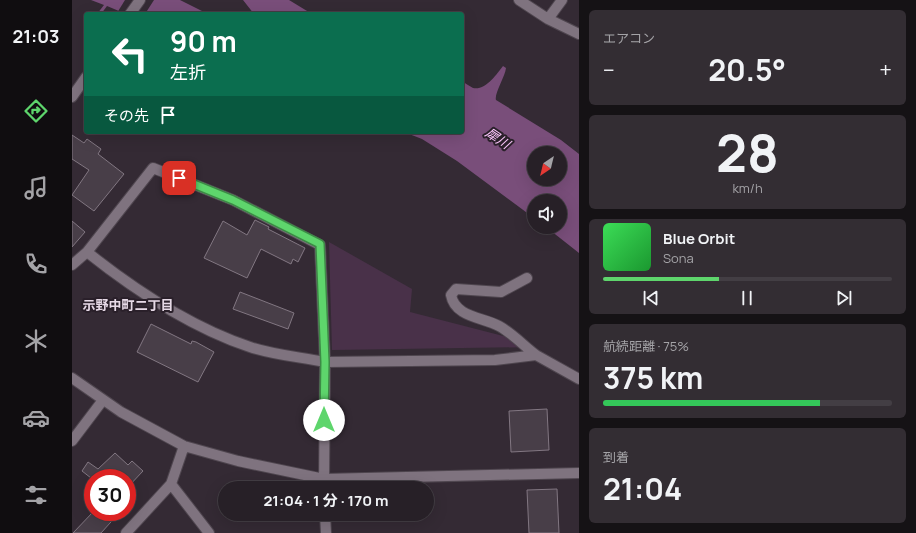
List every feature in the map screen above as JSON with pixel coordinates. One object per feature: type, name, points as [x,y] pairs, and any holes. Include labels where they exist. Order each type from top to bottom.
[{"type":"street","points":[[131,12],[140,0]]},
{"type":"street","points":[[519,0],[548,19],[579,34]]},
{"type":"street","points":[[548,19],[562,0]]},
{"type":"street","points":[[72,97],[84,80]]},
{"type":"street","points":[[72,266],[87,252],[153,168],[233,200],[320,244],[325,362],[324,481]]},
{"type":"street","points":[[87,252],[154,301],[214,333],[250,347],[325,362],[495,360],[536,355]]},
{"type":"street","points":[[527,278],[501,292],[456,289],[451,295],[453,303],[461,311],[499,326],[536,355],[579,379]]},
{"type":"street","points":[[72,378],[121,412],[184,446],[316,481]]},
{"type":"street","points":[[72,441],[103,400]]},
{"type":"street","points":[[126,533],[172,484],[184,446]]},
{"type":"street","points":[[375,481],[579,473]]},
{"type":"street","points":[[172,484],[209,533]]},
{"type":"street","points":[[325,521],[326,533]]},
{"type":"shaded area","points":[[329,242],[412,289],[410,312],[511,338],[535,347],[332,350]]},
{"type":"water","points":[[91,0],[180,0],[204,12],[121,12],[107,6],[102,12],[99,12],[104,5]]},
{"type":"water","points":[[243,0],[289,0],[309,12],[252,12]]},
{"type":"water","name":"犀川","points":[[503,66],[506,68],[496,100],[561,140],[579,154],[579,253],[555,234],[567,234],[567,194],[527,194],[527,213],[457,161],[422,139],[409,134],[464,134],[464,82],[473,88],[477,88],[482,87],[490,81]]},
{"type":"pier","points":[[125,0],[154,0],[146,12],[118,12]]},
{"type":"building","points":[[72,135],[84,143],[87,139],[101,149],[98,154],[124,174],[94,211],[72,195],[89,170],[72,159]]},
{"type":"building","points":[[255,220],[269,227],[268,229],[305,248],[298,262],[293,259],[291,264],[261,249],[247,278],[204,258],[223,221],[247,235]]},
{"type":"building","points":[[72,221],[85,232],[72,247]]},
{"type":"building","points":[[240,292],[294,313],[288,329],[233,309]]},
{"type":"building","points":[[151,324],[191,344],[192,341],[196,342],[214,352],[198,382],[137,352]]},
{"type":"building","points":[[547,409],[549,450],[511,452],[509,411]]},
{"type":"building","points":[[115,453],[128,465],[132,461],[143,471],[136,478],[136,469],[98,469]]},
{"type":"building","points":[[88,462],[98,469],[84,469],[84,473],[82,471]]},
{"type":"building","points":[[557,489],[559,533],[529,533],[527,490]]},
{"type":"building","points":[[84,521],[112,521],[101,533],[73,533]]},
{"type":"district","name":"示野中町二丁目","points":[[128,305]]},
{"type":"route","points":[[179,178],[233,200],[320,244],[325,362],[324,420]]}]
